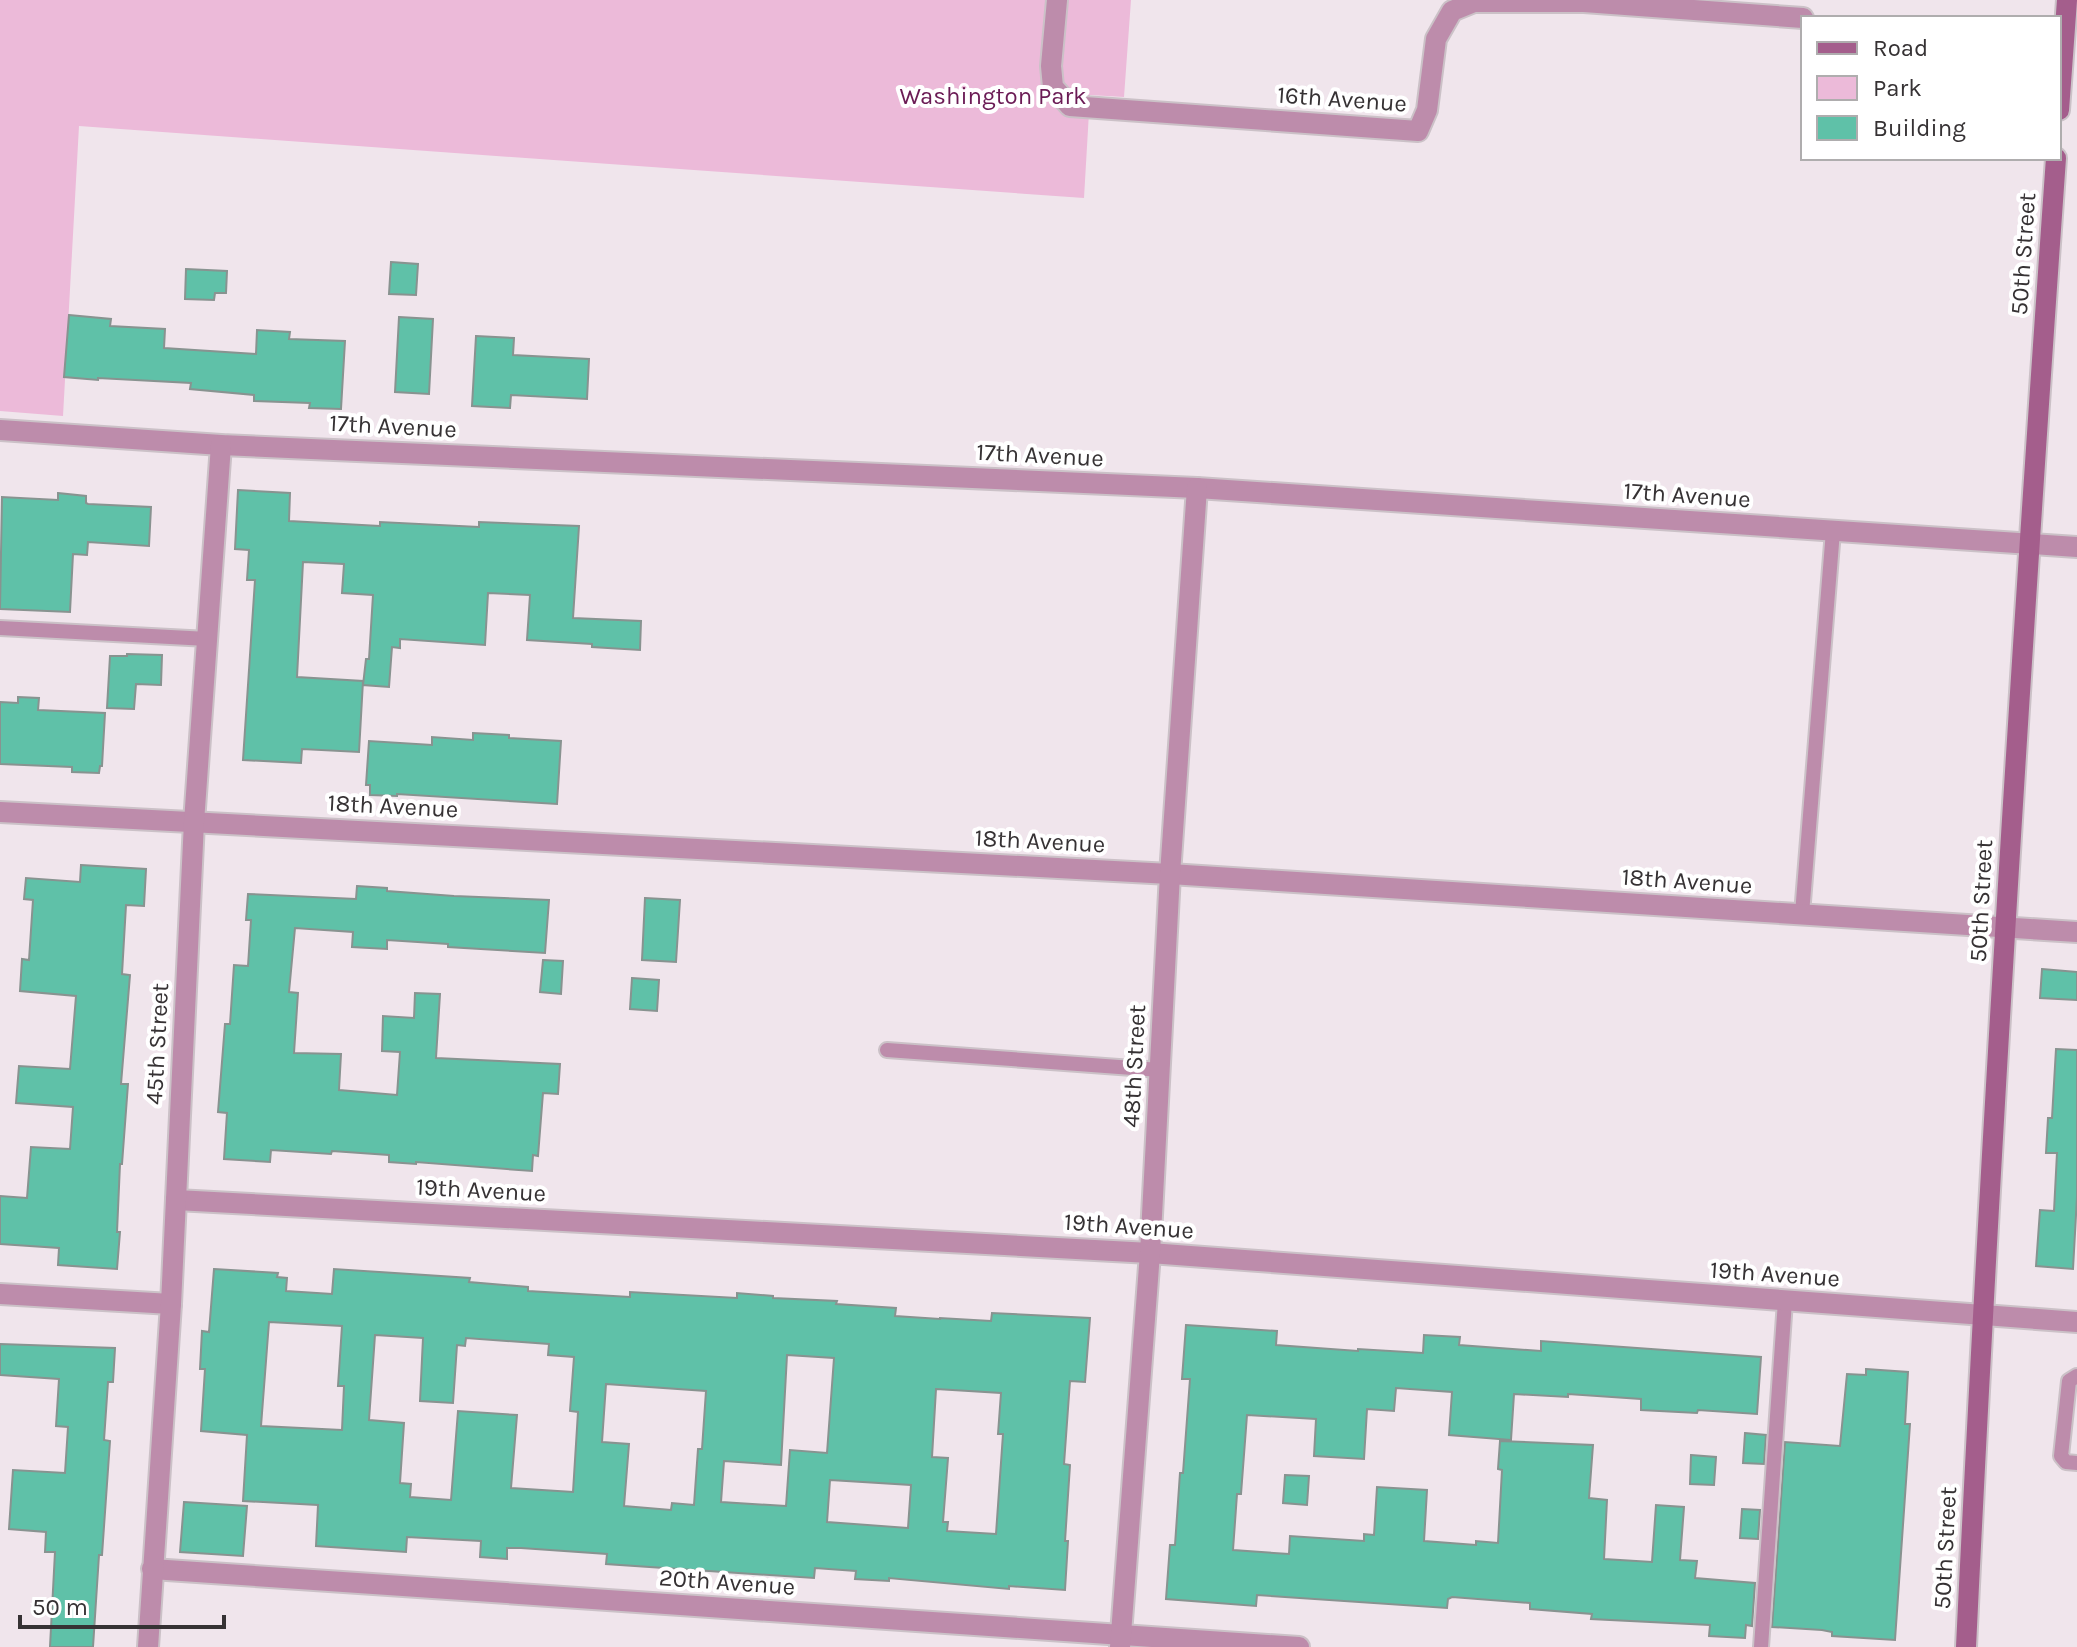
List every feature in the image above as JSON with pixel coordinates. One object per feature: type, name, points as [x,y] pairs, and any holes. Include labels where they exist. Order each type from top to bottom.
[{"type":"street","name":"16th Avenue","points":[[1057,0],[1051,66],[1053,87],[1070,106],[1418,131],[1427,110],[1436,39],[1452,11],[1474,2],[1584,2],[1801,18]]},
{"type":"street","points":[[2061,61],[2067,0]]},
{"type":"street","name":"50th Street","points":[[1966,1647],[2005,927],[2056,160]]},
{"type":"street","name":"17th Avenue","points":[[0,430],[221,445],[1197,488],[2077,547]]},
{"type":"street","name":"45th Street","points":[[148,1647],[171,1304],[194,822],[221,445]]},
{"type":"street","name":"48th Street","points":[[1120,1640],[1150,1253],[1170,874],[1197,488]]},
{"type":"street","name":"18th Avenue","points":[[0,812],[1170,874],[2077,932]]},
{"type":"street","name":"19th Avenue","points":[[176,1200],[1150,1253],[2077,1322]]},
{"type":"street","points":[[0,1294],[171,1304]]},
{"type":"street","name":"20th Avenue","points":[[152,1569],[1120,1640],[1299,1647]]},
{"type":"lane","points":[[1802,914],[1833,531]]},
{"type":"lane","points":[[0,628],[208,639]]},
{"type":"lane","points":[[887,1050],[1160,1070]]},
{"type":"lane","points":[[1761,1647],[1785,1301]]},
{"type":"lane","points":[[2077,1376],[2069,1381],[2061,1456],[2066,1462],[2077,1463]]},
{"type":"green space","name":"Washington Park","points":[[0,0],[1131,0],[1124,97],[1090,95],[1084,198],[79,126],[63,416],[0,411]]},
{"type":"building","points":[[391,262],[418,264],[416,295],[389,294]]},
{"type":"building","points":[[186,269],[227,271],[226,293],[215,293],[214,300],[185,299]]},
{"type":"building","points":[[69,315],[111,319],[110,326],[165,329],[164,348],[256,354],[257,330],[290,332],[289,339],[345,341],[341,409],[309,408],[310,403],[254,401],[254,395],[190,389],[191,383],[64,377]]},
{"type":"building","points":[[399,317],[433,319],[429,394],[395,392]]},
{"type":"building","points":[[476,336],[514,338],[513,355],[589,359],[587,399],[511,395],[510,408],[472,406]]},
{"type":"building","points":[[238,490],[290,493],[289,521],[380,526],[380,522],[479,527],[479,522],[579,526],[573,618],[641,621],[640,650],[527,640],[530,595],[488,593],[485,645],[400,639],[400,648],[392,647],[389,687],[363,685],[366,659],[369,659],[373,595],[342,593],[344,564],[303,562],[297,677],[363,681],[359,752],[302,749],[301,763],[243,760],[255,580],[247,580],[249,550],[235,549]]},
{"type":"building","points":[[58,493],[86,496],[88,504],[151,507],[149,546],[88,542],[87,555],[73,554],[70,612],[0,609],[2,497],[58,500]]},
{"type":"building","points":[[162,655],[161,685],[136,684],[134,709],[107,708],[110,656]]},
{"type":"building","points":[[18,697],[39,698],[38,710],[105,713],[99,773],[72,772],[72,767],[0,764],[0,702],[18,703]]},
{"type":"building","points":[[473,733],[561,741],[557,804],[370,795],[370,785],[366,785],[369,741],[432,745],[432,737],[473,740]]},
{"type":"building","points":[[81,865],[146,869],[144,906],[126,905],[122,974],[130,975],[121,1084],[128,1084],[120,1164],[117,1269],[58,1265],[59,1248],[0,1244],[0,1196],[27,1198],[31,1147],[70,1149],[73,1107],[16,1103],[19,1066],[70,1069],[76,996],[20,991],[22,959],[29,960],[33,900],[24,899],[26,878],[80,882]]},
{"type":"building","points":[[357,886],[454,896],[549,900],[545,953],[387,940],[387,949],[352,947],[353,932],[295,928],[289,992],[298,993],[294,1053],[341,1054],[339,1090],[397,1095],[400,1052],[382,1051],[383,1016],[414,1018],[415,993],[440,994],[436,1058],[560,1064],[558,1094],[543,1093],[538,1156],[533,1155],[532,1171],[389,1162],[389,1155],[332,1151],[331,1154],[271,1150],[270,1162],[224,1159],[227,1113],[218,1112],[225,1024],[230,1024],[234,965],[248,966],[251,920],[246,920],[248,894],[356,899]]},
{"type":"building","points":[[645,898],[680,900],[676,962],[642,960]]},
{"type":"building","points":[[543,960],[563,961],[561,994],[540,992]]},
{"type":"building","points":[[2042,969],[2077,972],[2077,1000],[2040,998]]},
{"type":"building","points":[[632,978],[659,980],[657,1011],[630,1009]]},
{"type":"building","points":[[2056,1049],[2077,1050],[2077,1197],[2073,1269],[2036,1266],[2040,1210],[2054,1211],[2057,1153],[2046,1153],[2048,1118],[2052,1118]]},
{"type":"building","points":[[214,1269],[278,1273],[277,1277],[287,1278],[286,1291],[332,1294],[334,1269],[470,1278],[469,1282],[528,1287],[528,1291],[630,1297],[630,1292],[737,1298],[737,1293],[837,1301],[836,1304],[896,1308],[895,1316],[940,1319],[991,1321],[992,1313],[1090,1318],[1085,1382],[1070,1381],[1064,1464],[1070,1465],[1065,1590],[1009,1586],[1009,1589],[889,1578],[889,1581],[855,1579],[856,1571],[815,1568],[814,1578],[606,1564],[607,1554],[521,1548],[507,1548],[507,1559],[480,1557],[481,1541],[407,1537],[406,1552],[316,1546],[318,1505],[243,1501],[247,1435],[201,1431],[205,1369],[200,1369],[202,1331],[209,1332]],"holes":[[[269,1322],[342,1326],[338,1386],[344,1386],[342,1430],[261,1426]],[[375,1335],[423,1338],[420,1401],[453,1403],[457,1345],[465,1346],[466,1338],[549,1344],[548,1355],[574,1357],[570,1411],[578,1412],[573,1492],[511,1488],[517,1415],[458,1411],[451,1500],[410,1497],[411,1484],[400,1483],[404,1423],[369,1420]],[[787,1355],[834,1358],[827,1453],[790,1450],[786,1506],[721,1502],[724,1461],[781,1465]],[[606,1384],[706,1391],[694,1505],[672,1503],[671,1510],[624,1506],[629,1444],[602,1442]],[[936,1389],[1001,1393],[998,1434],[1003,1434],[996,1534],[947,1531],[948,1522],[943,1522],[948,1458],[932,1457]],[[830,1480],[911,1485],[908,1528],[827,1522]]]},
{"type":"building","points":[[1186,1325],[1277,1331],[1276,1345],[1358,1351],[1423,1353],[1424,1335],[1460,1337],[1459,1345],[1541,1351],[1541,1341],[1761,1357],[1757,1414],[1641,1410],[1641,1399],[1514,1394],[1511,1440],[1449,1435],[1452,1392],[1396,1388],[1394,1411],[1367,1409],[1364,1459],[1314,1456],[1316,1419],[1247,1415],[1233,1550],[1289,1554],[1290,1536],[1364,1541],[1364,1534],[1374,1535],[1377,1487],[1427,1490],[1424,1541],[1476,1545],[1476,1541],[1498,1543],[1502,1470],[1498,1469],[1500,1441],[1593,1445],[1589,1498],[1607,1500],[1604,1559],[1652,1562],[1656,1505],[1684,1507],[1680,1560],[1697,1561],[1695,1578],[1755,1583],[1752,1626],[1746,1625],[1745,1638],[1709,1636],[1710,1625],[1591,1619],[1592,1614],[1530,1609],[1530,1603],[1452,1597],[1448,1599],[1447,1608],[1257,1595],[1256,1606],[1166,1599],[1170,1545],[1175,1545],[1180,1473],[1183,1473],[1190,1379],[1182,1379]]},
{"type":"building","points":[[0,1344],[115,1348],[113,1382],[108,1382],[104,1440],[110,1441],[93,1647],[50,1647],[55,1552],[45,1552],[46,1532],[9,1529],[13,1470],[65,1473],[68,1427],[56,1426],[59,1379],[0,1375]]},
{"type":"building","points":[[1866,1369],[1908,1372],[1905,1424],[1910,1424],[1895,1640],[1832,1636],[1832,1632],[1822,1630],[1772,1627],[1785,1442],[1840,1446],[1847,1374],[1866,1375]]},
{"type":"building","points":[[1745,1433],[1766,1435],[1764,1464],[1743,1463]]},
{"type":"building","points":[[1691,1455],[1716,1457],[1714,1485],[1690,1484]]},
{"type":"building","points":[[1285,1475],[1309,1476],[1307,1505],[1283,1503]]},
{"type":"building","points":[[184,1502],[247,1506],[243,1556],[180,1552]]},
{"type":"building","points":[[1742,1509],[1760,1510],[1758,1539],[1740,1538]]}]
